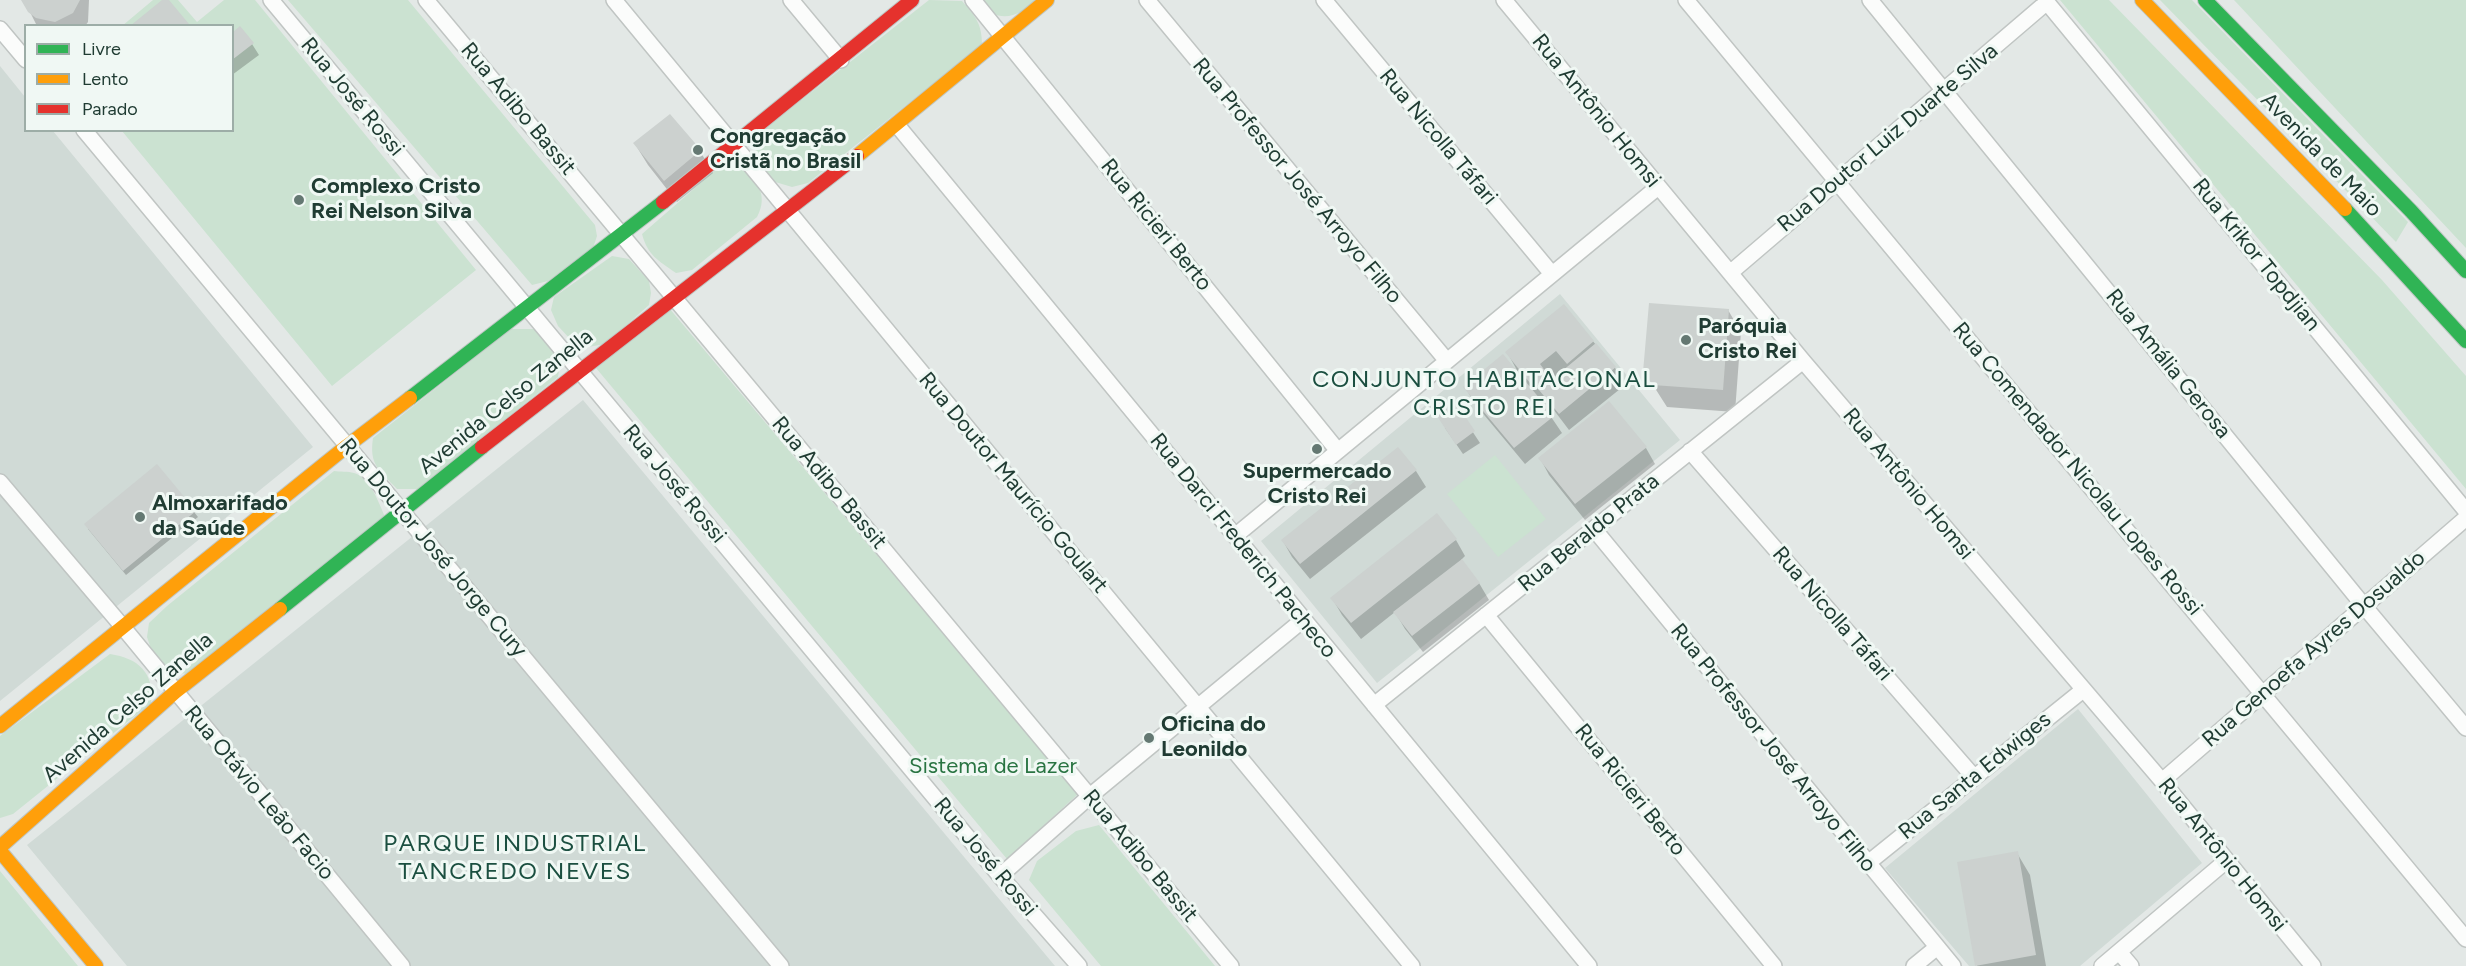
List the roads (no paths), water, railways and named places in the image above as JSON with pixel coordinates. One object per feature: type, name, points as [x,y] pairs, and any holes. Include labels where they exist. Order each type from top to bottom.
[{"type":"street","name":"Rua José Rossi","points":[[271,0],[1000,876],[1078,966]]},
{"type":"street","name":"Rua Adibo Bassit","points":[[426,0],[624,234],[1231,966]]},
{"type":"street","name":"Rua Doutor Maurício Goulart","points":[[614,0],[1413,966]]},
{"type":"street","points":[[791,0],[841,60]]},
{"type":"street","points":[[0,726],[348,446],[528,309],[735,146],[912,0]]},
{"type":"street","name":"Rua Ricieri Berto","points":[[973,0],[1338,451]]},
{"type":"street","name":"Avenida Celso Zanella","points":[[0,849],[175,692],[579,370],[897,125],[1047,0]]},
{"type":"street","name":"Rua Professor José Arroyo Filho","points":[[1147,0],[1447,362]]},
{"type":"street","name":"Rua Nicolla Táfari","points":[[1324,0],[1552,274]]},
{"type":"street","name":"Rua Antônio Homsi","points":[[1504,0],[1803,361],[2162,781],[2313,966]]},
{"type":"street","name":"Rua Comendador Nicolau Lopes Rossi","points":[[1686,0],[2264,693],[2466,939]]},
{"type":"street","name":"Rua Amália Gerosa","points":[[1870,0],[2466,728]]},
{"type":"street","name":"Avenida de Maio","points":[[2142,0],[2312,174],[2466,341]]},
{"type":"street","name":"Avenida de Maio","points":[[2205,0],[2411,211],[2466,271]]},
{"type":"street","name":"Rua Doutor Luiz Duarte Silva","points":[[1730,273],[2046,1]]},
{"type":"street","name":"Rua Krikor Topdjian","points":[[2046,1],[2466,511]]},
{"type":"street","points":[[0,29],[24,58]]},
{"type":"street","name":"Rua Darci Frederich Pacheco","points":[[897,125],[1589,966]]},
{"type":"street","name":"Rua Doutor José Jorge Cury","points":[[86,132],[781,966]]},
{"type":"street","points":[[1235,536],[1658,187]]},
{"type":"street","name":"Rua Beraldo Prata","points":[[1374,705],[1803,361]]},
{"type":"street","name":"Rua Nicolla Táfari","points":[[1690,451],[1973,776]]},
{"type":"street","name":"Rua Otávio Leão Facio","points":[[0,482],[122,626],[402,966]]},
{"type":"street","name":"Rua Genoefa Ayres Dosualdo","points":[[2162,781],[2466,518]]},
{"type":"street","name":"Rua Professor José Arroyo Filho","points":[[1594,529],[1953,966]]},
{"type":"street","name":"Rua Ricieri Berto","points":[[1486,615],[1774,966]]},
{"type":"street","points":[[1000,876],[1089,796],[1304,620]]},
{"type":"street","name":"Rua Santa Edwiges","points":[[1868,863],[1973,776],[2083,690]]},
{"type":"street","points":[[0,849],[96,966]]},
{"type":"street","points":[[2102,966],[2226,861]]},
{"type":"street","points":[[1914,966],[1936,948]]},
{"type":"street","points":[[2119,952],[2131,966]]},
{"type":"place","name":"Congregação Cristã no Brasil","points":[[698,150]]},
{"type":"place","name":"Complexo Cristo Rei Nelson Silva","points":[[299,200]]},
{"type":"place","name":"Paróquia Cristo Rei","points":[[1686,340]]},
{"type":"place","name":"Supermercado Cristo Rei","points":[[1317,449]]},
{"type":"place","name":"Almoxarifado da Saúde","points":[[140,517]]},
{"type":"place","name":"Oficina do Leonildo","points":[[1149,738]]},
{"type":"district","name":"CONJUNTO HABITACIONAL CRISTO REI","points":[[1484,394]]},
{"type":"district","name":"PARQUE INDUSTRIAL TANCREDO NEVES","points":[[515,858]]},
{"type":"park label","name":"Sistema de Lazer","points":[[993,767]]}]
